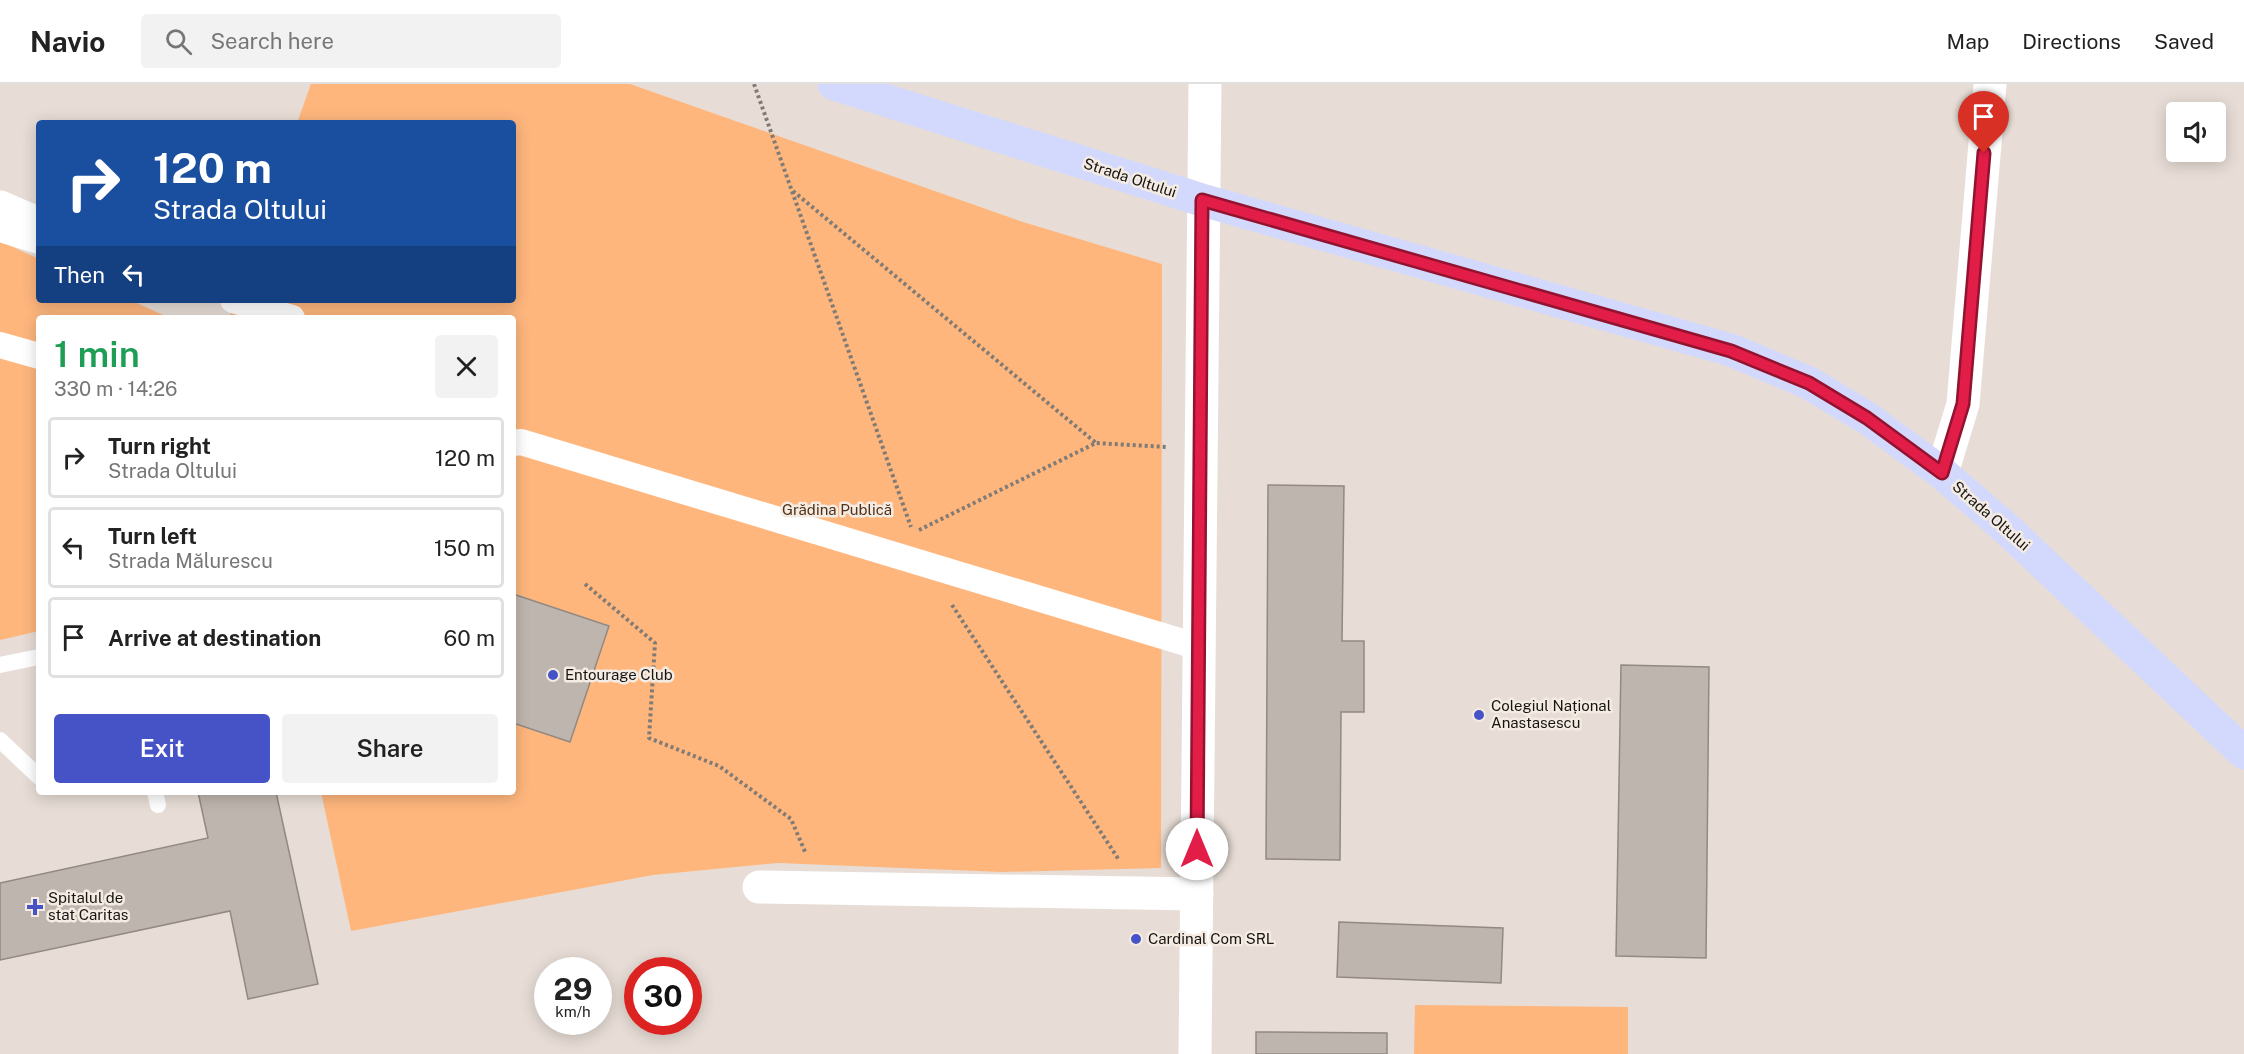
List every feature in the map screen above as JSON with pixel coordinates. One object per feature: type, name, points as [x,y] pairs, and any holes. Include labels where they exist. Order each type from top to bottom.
[{"type":"main road","name":"Strada Oltului","points":[[834,84],[1202,200],[1731,351],[1809,383],[1867,418],[1942,473],[2008,530],[2244,753]]},
{"type":"street","points":[[1195,1054],[1202,200],[1205,84]]},
{"type":"street","points":[[1942,473],[1963,404],[1990,84]]},
{"type":"street","points":[[0,207],[36,223]]},
{"type":"street","points":[[0,230],[36,240]]},
{"type":"street","points":[[242,303],[282,315]]},
{"type":"street","points":[[0,345],[36,355]]},
{"type":"street","points":[[516,440],[1198,647]]},
{"type":"street","points":[[759,886],[1197,894]]},
{"type":"lane","points":[[0,665],[36,658]]},
{"type":"lane","points":[[0,740],[36,774]]},
{"type":"path","points":[[754,84],[913,533],[1096,442],[1200,449]]},
{"type":"path","points":[[792,191],[1096,442]]},
{"type":"path","points":[[925,564],[1142,894]]},
{"type":"path","points":[[585,584],[655,643],[649,738],[719,766],[791,819],[819,886]]},
{"type":"green space","name":"Grădina Publică","points":[[311,84],[630,84],[1023,222],[1162,264],[1161,868],[1002,872],[778,863],[653,875],[351,931],[322,795],[516,795],[516,315],[230,315],[235,303],[516,303],[516,120],[298,120]]},
{"type":"green space","points":[[0,241],[36,258],[36,303],[137,303],[163,315],[36,315],[36,632],[0,640]]},
{"type":"green space","points":[[1415,1005],[1628,1007],[1628,1054],[1414,1054]]},
{"type":"building","points":[[1268,485],[1344,486],[1342,641],[1364,641],[1364,712],[1341,712],[1340,860],[1266,859]]},
{"type":"building","name":"Entourage Club","points":[[516,595],[609,626],[570,742],[516,724]]},
{"type":"building","points":[[1621,665],[1709,667],[1706,958],[1616,956]]},
{"type":"building","points":[[199,795],[277,795],[318,984],[248,999],[230,911],[0,960],[0,883],[208,838]]},
{"type":"building","points":[[1339,922],[1503,928],[1501,983],[1337,977]]},
{"type":"building","points":[[1256,1032],[1387,1033],[1387,1054],[1256,1054]]},
{"type":"place","name":"Entourage Club","points":[[553,675]]},
{"type":"place","name":"Colegiul Național Anastasescu","points":[[1479,715]]},
{"type":"place","name":"Spitalul de stat Caritas","points":[[35,907]]},
{"type":"place","name":"Cardinal Com SRL","points":[[1136,939]]},
{"type":"route","points":[[1197,849],[1202,200],[1731,351],[1809,383],[1867,418],[1942,473],[1963,404],[1984,153]]}]
